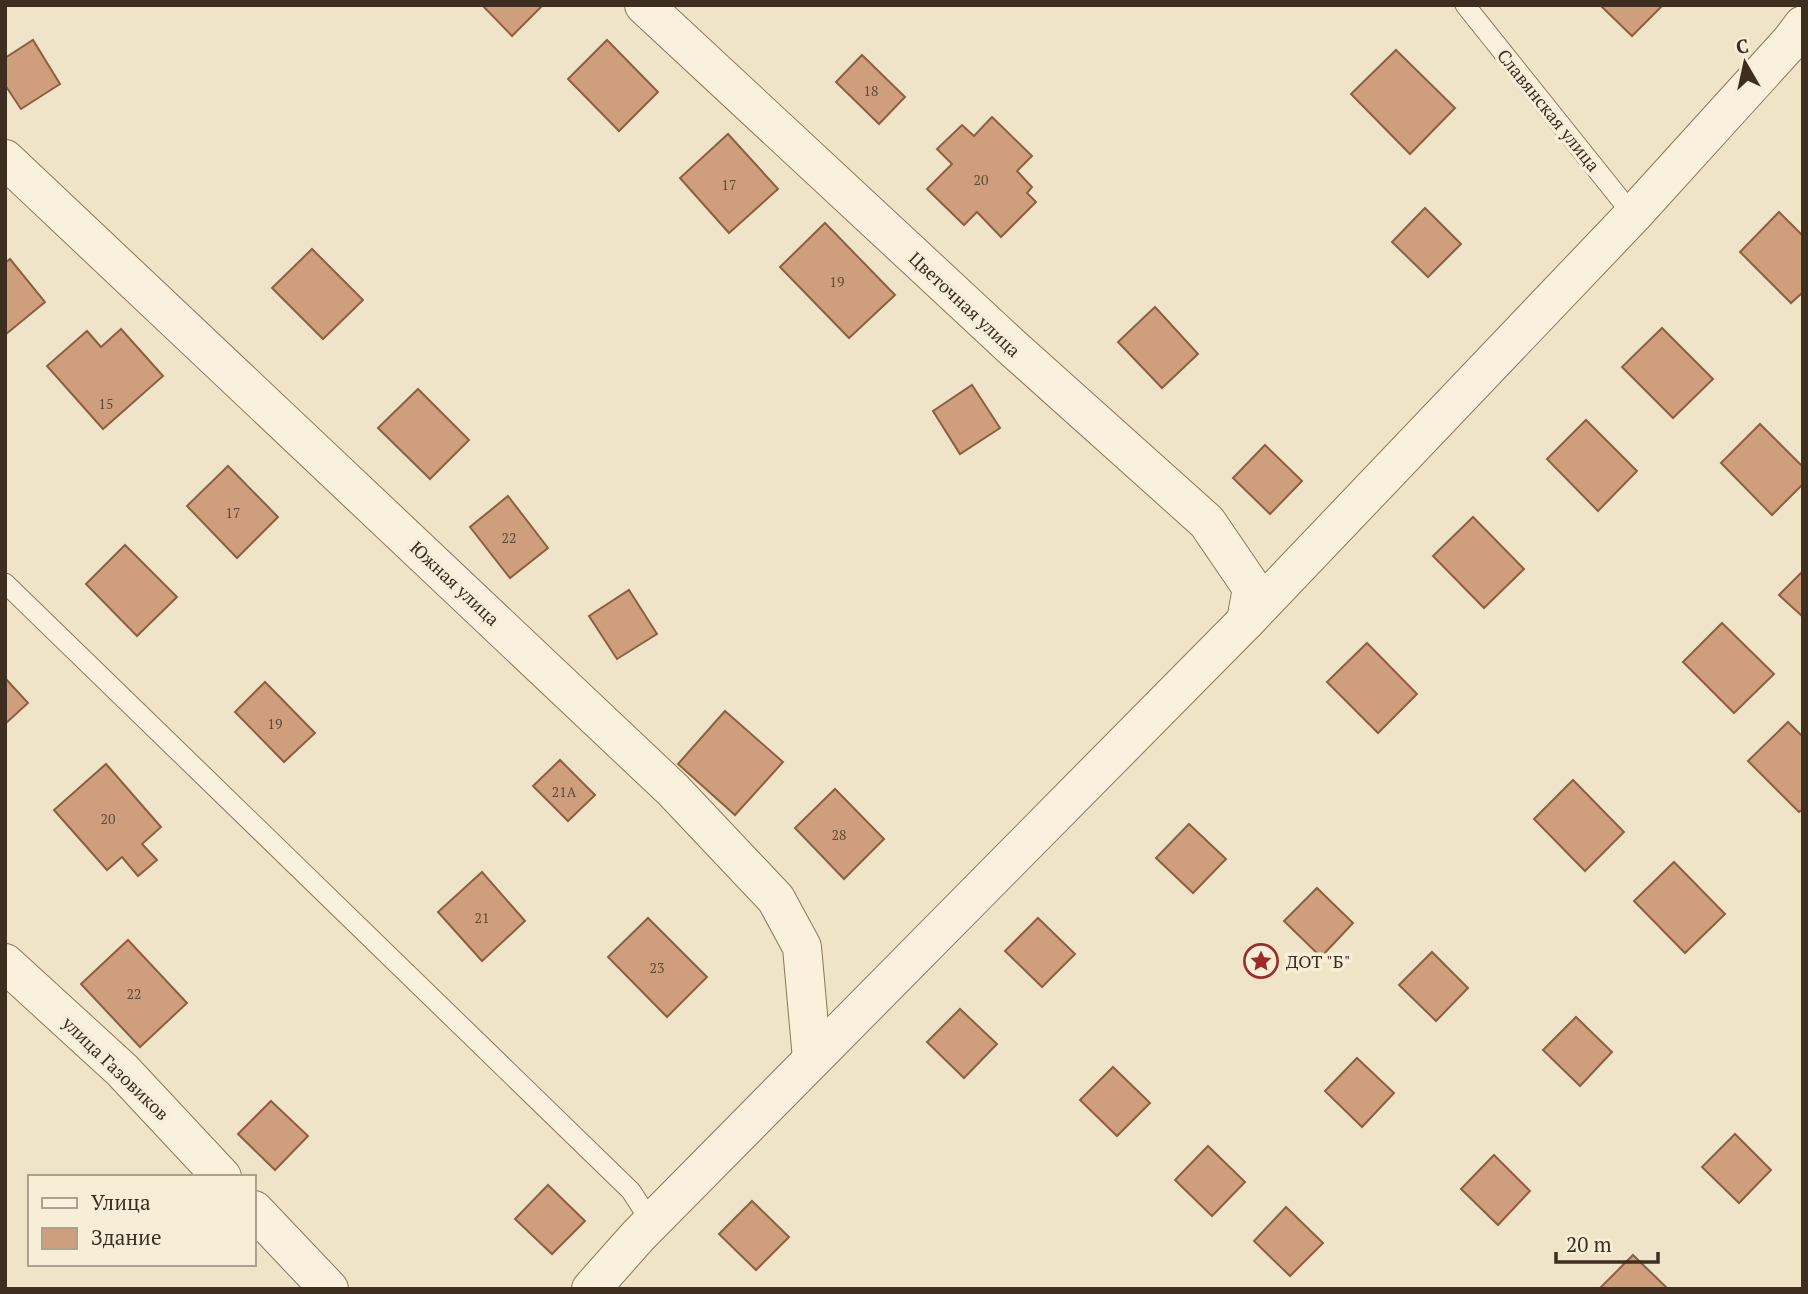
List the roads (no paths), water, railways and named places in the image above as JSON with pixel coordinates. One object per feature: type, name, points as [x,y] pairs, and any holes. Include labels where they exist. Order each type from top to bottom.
[{"type":"street","name":"Цветочная улица","points":[[644,5],[1014,349],[1207,522],[1252,588],[1246,621]]},
{"type":"street","points":[[591,1289],[638,1236],[1246,621],[1633,215],[1803,25]]},
{"type":"street","name":"Южная улица","points":[[5,159],[663,781],[776,899],[802,947],[812,1059]]},
{"type":"street","name":"улица Газовиков","points":[[5,963],[121,1070],[220,1175]]},
{"type":"street","points":[[256,1212],[328,1289]]},
{"type":"lane","name":"Славянская улица","points":[[1465,5],[1633,215]]},
{"type":"lane","points":[[5,583],[631,1191],[649,1219],[638,1236]]},
{"type":"place","name":"ДОТ \"Б\"","points":[[1261,961]]}]
